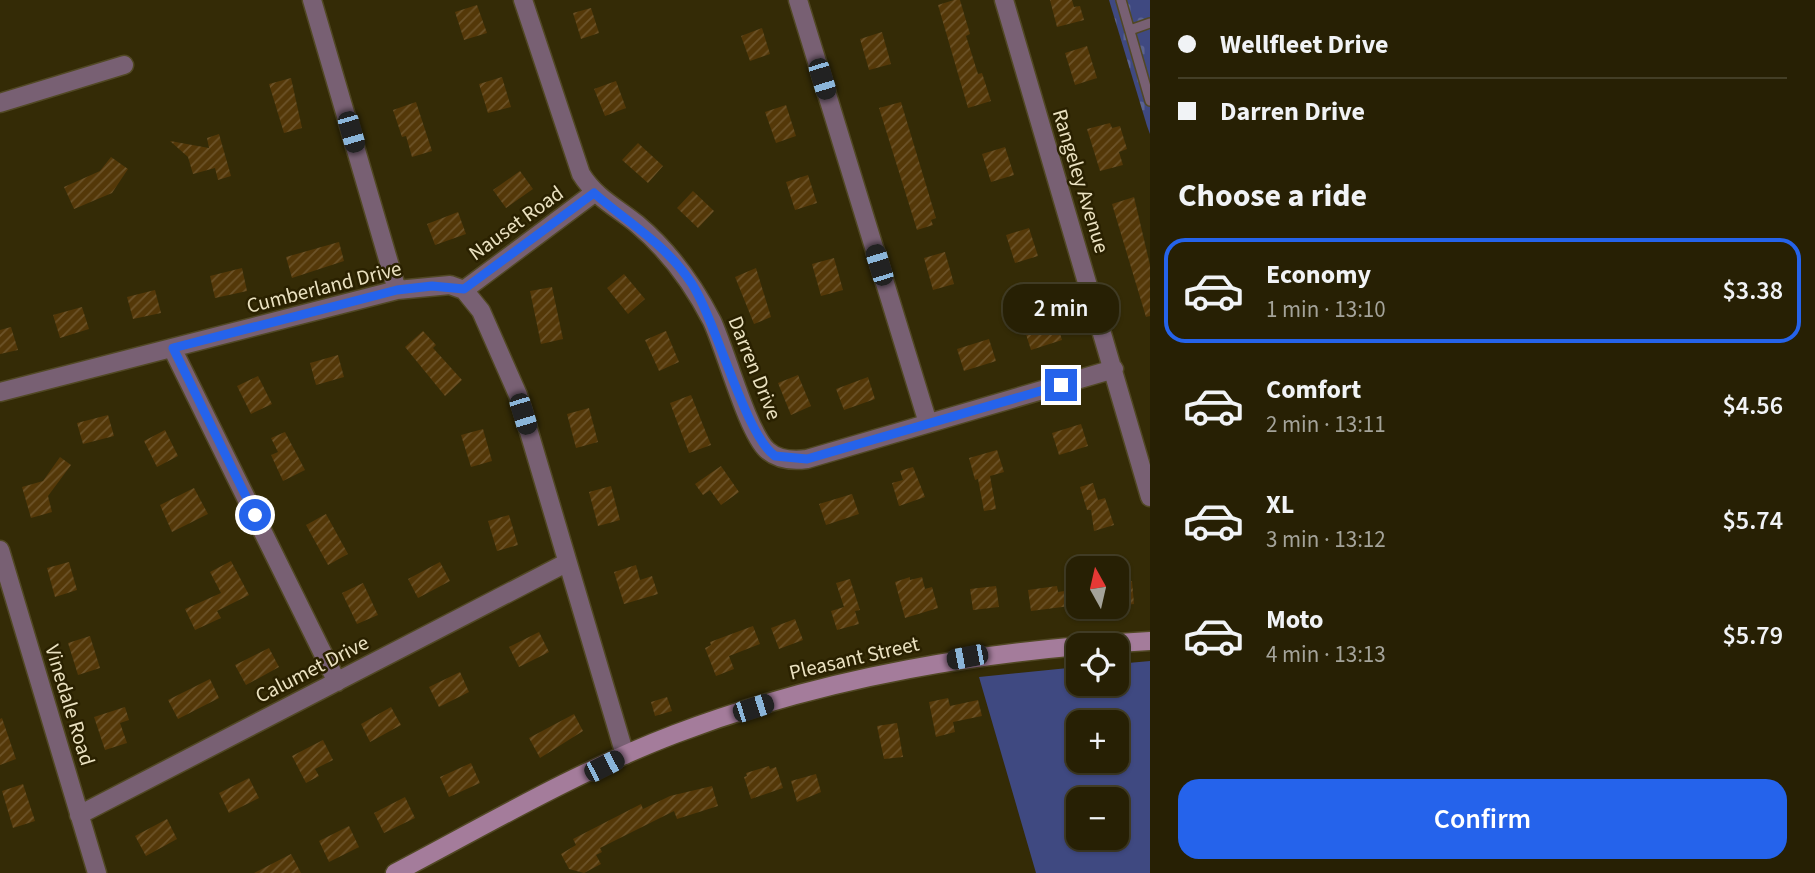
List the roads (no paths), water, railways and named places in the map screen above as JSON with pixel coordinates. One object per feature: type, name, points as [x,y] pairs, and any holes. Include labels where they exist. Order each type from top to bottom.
[{"type":"main road","name":"Pleasant Street","points":[[395,873],[625,755],[674,734],[817,687],[967,657],[1150,641]]},
{"type":"street","points":[[312,0],[397,290]]},
{"type":"street","name":"Darren Drive","points":[[523,0],[572,154],[594,193],[647,233],[691,283],[713,324],[756,434],[775,456],[807,459],[1114,369]]},
{"type":"street","points":[[798,0],[928,424]]},
{"type":"street","name":"Rangeley Avenue","points":[[1003,0],[1150,497]]},
{"type":"street","points":[[0,103],[124,65]]},
{"type":"street","name":"Nauset Road","points":[[464,289],[594,193]]},
{"type":"street","name":"Cumberland Drive","points":[[0,392],[397,290],[432,286],[464,289]]},
{"type":"street","points":[[464,289],[481,311],[518,395],[625,755]]},
{"type":"street","points":[[173,348],[337,682]]},
{"type":"street","name":"Vinedale Road","points":[[0,550],[97,873]]},
{"type":"street","name":"Calumet Drive","points":[[79,815],[566,563]]},
{"type":"lane","points":[[1121,0],[1150,101]]},
{"type":"lane","points":[[1130,30],[1150,23]]}]
